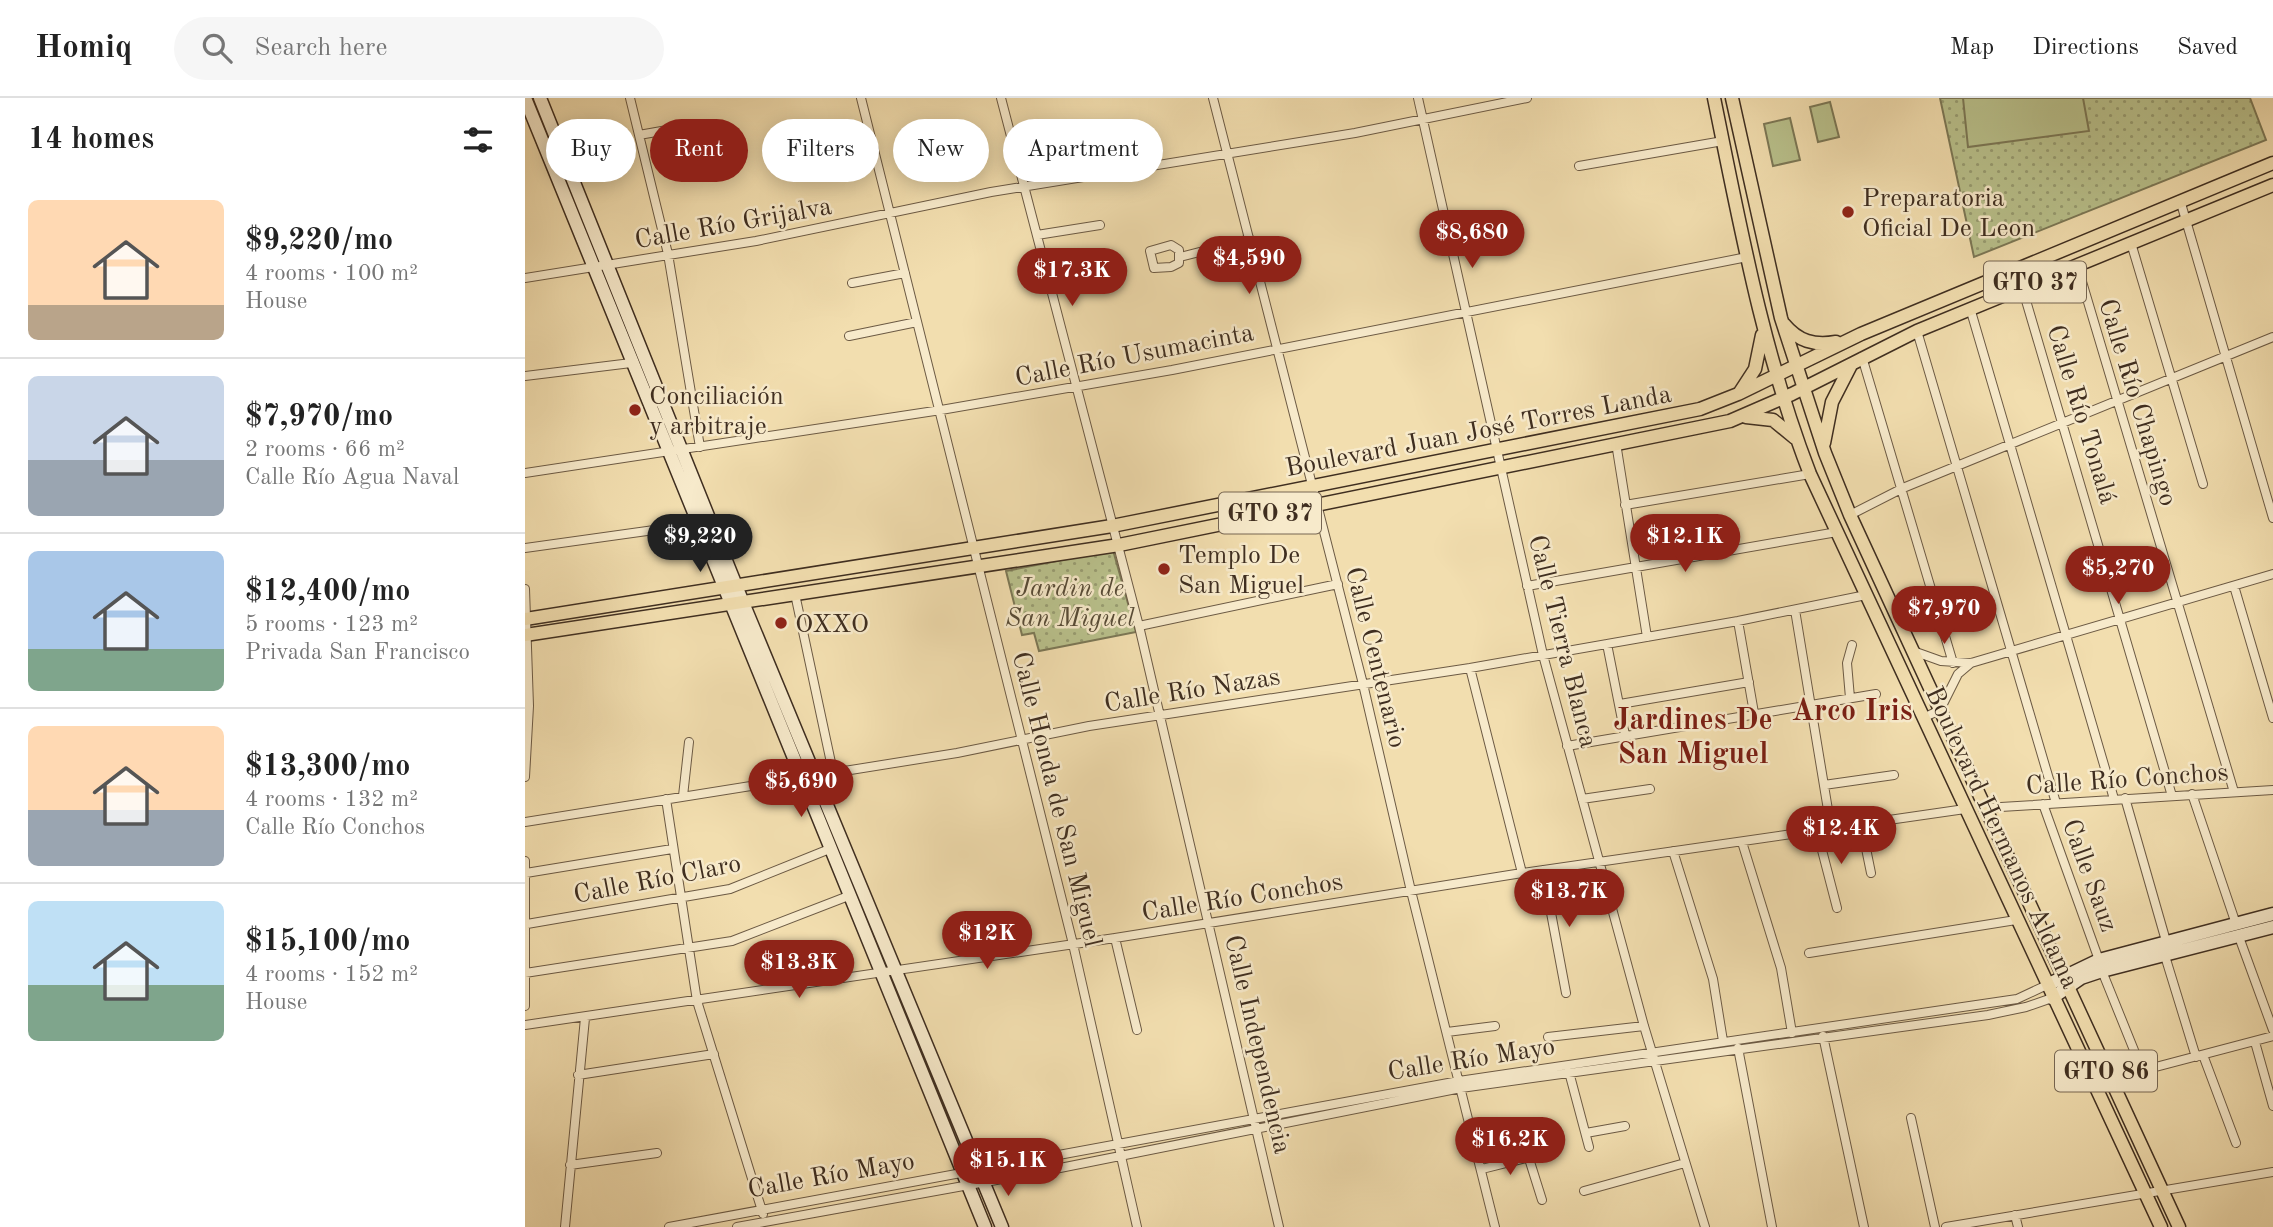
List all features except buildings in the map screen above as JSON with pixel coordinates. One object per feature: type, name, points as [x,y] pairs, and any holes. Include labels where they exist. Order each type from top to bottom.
[{"type":"main road","points":[[525,98],[683,449],[729,585],[801,776],[851,895],[890,971],[1002,1227]]},
{"type":"main road","points":[[540,98],[601,267],[631,363],[697,524],[729,585]]},
{"type":"main road","name":"Boulevard Hermanos Aldama","points":[[1714,98],[1761,321],[1810,474],[2161,1227]]},
{"type":"main road","name":"Boulevard Hermanos Aldama","points":[[1732,98],[1781,318],[1825,453],[1850,515],[2063,981],[2179,1227]]},
{"type":"main road","name":"Boulevard Juan José Torres Landa","points":[[526,619],[1112,526],[1700,409],[1738,394],[1853,338],[2273,163]]},
{"type":"main road","name":"Boulevard Juan José Torres Landa","points":[[526,635],[1119,545],[1742,417],[1917,331],[2273,185]]},
{"type":"main road","points":[[1781,318],[1793,334],[1812,344],[1853,338]]},
{"type":"main road","points":[[1738,394],[1759,360],[1761,321]]},
{"type":"main road","points":[[1825,453],[1825,426],[1832,402],[1859,359]]},
{"type":"main road","points":[[1742,417],[1773,420],[1797,440]]},
{"type":"main road","points":[[736,603],[815,774],[985,1227]]},
{"type":"main road","name":"Calle Río Mayo","points":[[2101,966],[2165,956],[2238,930],[2273,914]]},
{"type":"main road","name":"Calle Río Mayo","points":[[2047,985],[2166,941],[2273,927]]},
{"type":"main road","name":"Calle Río Mayo","points":[[2052,998],[2063,981]]},
{"type":"street","points":[[630,98],[668,254],[700,447]]},
{"type":"street","name":"Calle Honda de San Miguel","points":[[861,98],[1073,944],[1137,1227]]},
{"type":"street","name":"Calle Independencia","points":[[1001,98],[1139,626],[1279,1227]]},
{"type":"street","name":"Calle Centenario","points":[[1213,98],[1363,684],[1411,891],[1495,1227]]},
{"type":"street","name":"Calle Tierra Blanca","points":[[1418,98],[1543,655],[1652,1056],[1705,1227]]},
{"type":"street","name":"Calle Río Grijalva","points":[[525,278],[756,241],[1024,186],[1355,133],[1527,98]]},
{"type":"street","points":[[639,135],[650,133]]},
{"type":"street","points":[[1579,166],[1723,141]]},
{"type":"street","points":[[2180,200],[2223,355],[2273,517]]},
{"type":"street","points":[[1037,235],[1100,225]]},
{"type":"street","points":[[1180,257],[1250,239]]},
{"type":"street","points":[[2131,243],[2203,484]]},
{"type":"street","name":"Calle Río Usumacinta","points":[[525,472],[1078,387],[1747,257]]},
{"type":"street","name":"Calle Río Chapingo","points":[[2077,265],[2234,792]]},
{"type":"street","points":[[852,283],[905,273]]},
{"type":"street","name":"Calle Río Tonalá","points":[[2022,287],[2123,619],[2172,796]]},
{"type":"street","points":[[1970,308],[2114,799]]},
{"type":"street","points":[[849,336],[917,322]]},
{"type":"street","points":[[1917,331],[1954,467],[2056,803]]},
{"type":"street","points":[[1850,515],[1903,488],[2223,355],[2273,337]]},
{"type":"street","points":[[1859,359],[1903,488],[1953,663]]},
{"type":"street","points":[[525,376],[631,363]]},
{"type":"street","points":[[1616,443],[1647,637]]},
{"type":"street","points":[[1625,505],[1810,474]]},
{"type":"street","points":[[525,548],[697,524]]},
{"type":"street","points":[[1527,586],[1837,532]]},
{"type":"street","points":[[1913,650],[1953,663],[1971,663],[2273,574]]},
{"type":"street","points":[[1139,626],[1338,584]]},
{"type":"street","points":[[2234,586],[2273,718]]},
{"type":"street","points":[[525,589],[525,777]]},
{"type":"street","points":[[795,594],[833,772]]},
{"type":"street","name":"Calle Río Nazas","points":[[525,822],[1160,715],[1470,668],[1738,621],[1866,595]]},
{"type":"street","points":[[1795,610],[1831,828]]},
{"type":"street","points":[[1738,621],[1754,713]]},
{"type":"street","points":[[1607,644],[1625,735]]},
{"type":"street","points":[[1850,698],[1847,663],[1852,645]]},
{"type":"street","points":[[1923,719],[1940,710],[1958,674],[1971,663]]},
{"type":"street","points":[[1470,668],[1522,873]]},
{"type":"street","points":[[1620,704],[1749,682]]},
{"type":"street","points":[[1567,746],[1876,694]]},
{"type":"street","points":[[683,796],[689,742]]},
{"type":"street","points":[[1824,785],[1894,775]]},
{"type":"street","points":[[1582,799],[1650,789]]},
{"type":"street","name":"Calle Río Conchos","points":[[1984,808],[2273,790]]},
{"type":"street","points":[[2192,794],[2273,1030]]},
{"type":"street","points":[[2125,798],[2166,941]]},
{"type":"street","points":[[666,799],[697,1001],[766,1224]]},
{"type":"street","name":"Calle Sauz","points":[[2043,804],[2101,966],[2143,1070]]},
{"type":"street","name":"Calle Río Conchos","points":[[525,1026],[1115,938],[1522,873],[1965,809]]},
{"type":"street","points":[[1861,824],[1871,873]]},
{"type":"street","points":[[1817,831],[1837,908]]},
{"type":"street","points":[[1742,842],[1781,968],[1792,1033]]},
{"type":"street","points":[[526,873],[672,849]]},
{"type":"street","name":"Calle Río Claro","points":[[527,924],[680,900],[746,884],[832,849]]},
{"type":"street","points":[[1673,851],[1713,979],[1723,1041]]},
{"type":"street","points":[[525,860],[525,1006]]},
{"type":"street","points":[[1543,870],[1566,993]]},
{"type":"street","points":[[526,973],[688,949],[750,936],[851,895]]},
{"type":"street","points":[[1809,953],[2016,920]]},
{"type":"street","points":[[1115,938],[1137,1030]]},
{"type":"street","points":[[2165,956],[2199,1056],[2236,1143]]},
{"type":"street","name":"Calle Río Mayo","points":[[1460,1085],[1569,1072],[1723,1041],[2017,999],[2047,985]]},
{"type":"street","name":"Calle Río Mayo","points":[[737,1227],[766,1224],[981,1176],[1028,1162],[1117,1144],[1256,1123],[1460,1085],[1652,1056],[1738,1048],[1988,1014],[2027,1007],[2052,998]]},
{"type":"street","points":[[1987,1004],[1988,1014]]},
{"type":"street","points":[[565,1227],[585,1018]]},
{"type":"street","points":[[1447,1032],[1495,1026]]},
{"type":"street","points":[[1548,1037],[1644,1026]]},
{"type":"street","points":[[1823,1036],[1864,1227]]},
{"type":"street","points":[[2110,1079],[2273,1036]]},
{"type":"street","points":[[2255,1042],[2273,1106]]},
{"type":"street","points":[[1738,1048],[1772,1227]]},
{"type":"street","points":[[578,1075],[714,1054]]},
{"type":"street","points":[[1569,1072],[1589,1147]]},
{"type":"street","points":[[1911,1118],[1935,1227]]},
{"type":"street","name":"Calle Río Mayo","points":[[981,1176],[1030,1174],[1256,1123]]},
{"type":"street","points":[[1586,1133],[1625,1126]]},
{"type":"street","points":[[1520,1130],[1542,1200]]},
{"type":"street","points":[[570,1165],[657,1153]]},
{"type":"street","points":[[1482,1169],[1530,1157]]},
{"type":"street","points":[[1028,1162],[1030,1174]]},
{"type":"street","points":[[1584,1191],[1685,1163]]},
{"type":"street","points":[[1946,1227],[2273,1172]]},
{"type":"street","name":"Calle Río Mayo","points":[[669,1227],[761,1209],[966,1179]]},
{"type":"street","points":[[2015,1215],[2018,1227]]},
{"type":"green space","points":[[1940,98],[2250,98],[2266,140],[1974,257]]},
{"type":"green space","points":[[1963,98],[2083,98],[2089,131],[1968,147]]},
{"type":"green space","points":[[1830,102],[1839,137],[1818,142],[1810,107]]},
{"type":"green space","points":[[1790,118],[1800,160],[1773,166],[1764,124]]},
{"type":"green space","name":"Jardin de San Miguel","points":[[1113,550],[1136,632],[1039,651],[1034,633],[1022,635],[1006,571]]},
{"type":"place","name":"Preparatoria Oficial De Leon","points":[[1848,212]]},
{"type":"place","name":"Conciliación y arbitraje","points":[[635,410]]},
{"type":"place","name":"Templo De San Miguel","points":[[1164,569]]},
{"type":"place","name":"OXXO","points":[[781,623]]},
{"type":"district","name":"Arco Iris","points":[[1852,710]]},
{"type":"district","name":"Jardines De San Miguel","points":[[1693,736]]}]
